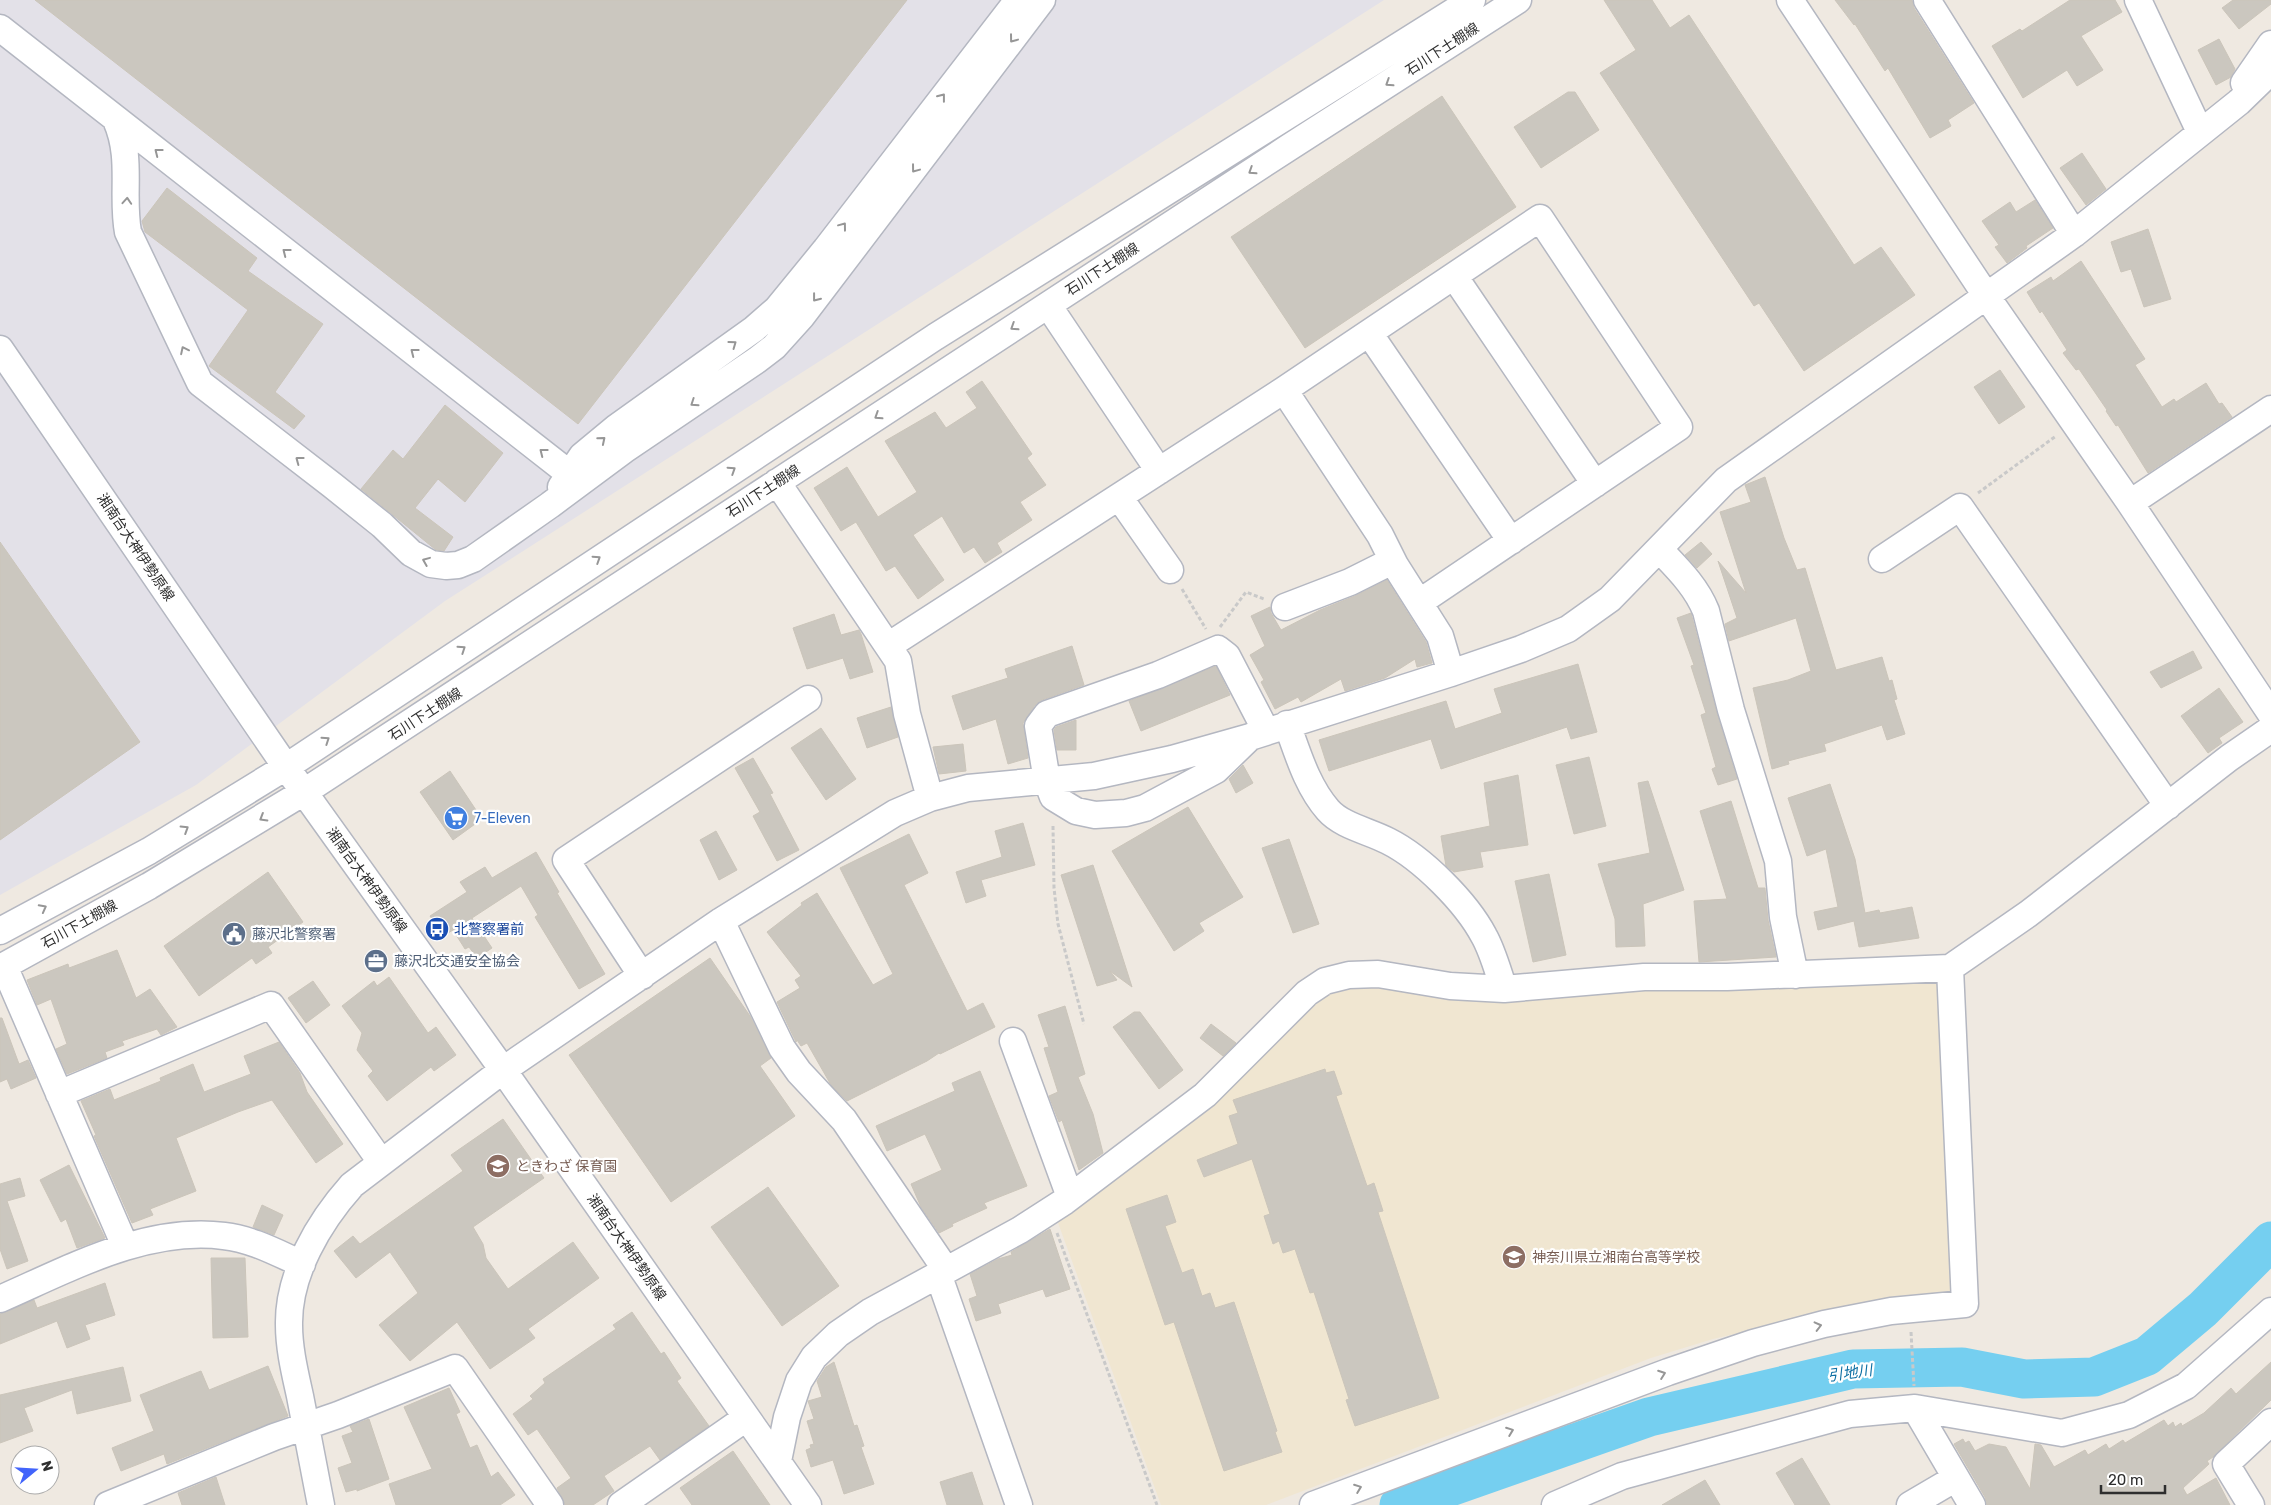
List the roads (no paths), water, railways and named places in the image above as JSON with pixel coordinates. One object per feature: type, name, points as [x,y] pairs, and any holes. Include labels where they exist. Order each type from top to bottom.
[{"type":"street","points":[[575,478],[582,456],[617,427],[754,329],[777,309],[826,249],[1018,0]]},
{"type":"street","points":[[116,120],[123,144],[126,170],[128,232],[200,383],[382,525],[411,553],[431,564],[458,565],[472,559],[550,505],[575,478],[624,450],[757,360],[790,331],[903,186],[1042,0]]},
{"type":"street","name":"石川下土棚線","points":[[0,931],[149,851],[286,767],[935,336],[1472,0]]},
{"type":"street","name":"石川下土棚線","points":[[2,967],[149,886],[304,792],[1518,0]]},
{"type":"street","points":[[1790,0],[1987,297],[2130,503],[2271,714]]},
{"type":"street","points":[[1927,0],[2074,234]]},
{"type":"street","points":[[2138,0],[2210,124]]},
{"type":"street","points":[[0,28],[575,478]]},
{"type":"street","points":[[2210,124],[2271,44]]},
{"type":"street","points":[[321,1505],[291,1351],[289,1324],[292,1298],[302,1264],[317,1232],[334,1206],[352,1185],[503,1070],[721,921],[895,813],[930,798],[968,788],[1050,789],[1094,776],[1137,767],[1268,731],[1451,673],[1545,640],[1568,629],[1610,599],[1726,480],[2074,234],[2239,102],[2271,71]]},
{"type":"street","points":[[888,646],[1284,390],[1540,218],[1679,427],[1420,602]]},
{"type":"street","points":[[1454,276],[1595,484]]},
{"type":"street","points":[[1048,305],[1158,471]]},
{"type":"street","points":[[1370,333],[1511,541]]},
{"type":"street","name":"湘南台大神伊勢原線","points":[[0,349],[286,767],[503,1070],[808,1505]]},
{"type":"street","points":[[1284,390],[1380,535],[1395,565],[1420,602],[1440,636],[1451,673]]},
{"type":"street","points":[[2130,503],[2271,409]]},
{"type":"street","points":[[777,482],[898,662],[907,714],[930,798]]},
{"type":"street","points":[[1119,497],[1170,570]]},
{"type":"street","points":[[1882,559],[1960,507],[2168,806]]},
{"type":"street","points":[[1659,549],[1688,580],[1701,598],[1706,611],[1731,710],[1778,861],[1783,917],[1795,975]]},
{"type":"street","points":[[1285,607],[1350,582],[1386,564],[1395,565]]},
{"type":"street","points":[[1268,731],[1216,770],[1145,808],[1126,813],[1094,815],[1076,811],[1050,789],[1038,726],[1047,714],[1158,675],[1218,649],[1227,656],[1268,731],[1304,770],[1329,811],[1342,820],[1388,840],[1402,849],[1443,885],[1473,919],[1485,937],[1504,989]]},
{"type":"street","points":[[642,976],[566,860],[808,699]]},
{"type":"street","points":[[778,1461],[787,1417],[799,1381],[814,1357],[838,1334],[870,1312],[1060,1204],[1205,1095],[1307,993],[1325,981],[1349,975],[1378,974],[1450,986],[1504,989],[1644,978],[1795,975],[1950,968],[2028,914],[2229,758],[2271,729]]},
{"type":"street","points":[[721,921],[782,1048],[799,1072],[844,1120],[941,1273],[942,1285],[1019,1505]]},
{"type":"street","points":[[2,967],[126,1246]]},
{"type":"street","points":[[1313,1505],[1668,1372],[1753,1343],[1824,1324],[1891,1312],[1965,1304],[1950,968]]},
{"type":"street","points":[[59,1094],[271,1005],[381,1162]]},
{"type":"street","points":[[1013,1041],[1060,1204]]},
{"type":"street","points":[[0,1298],[126,1246],[195,1234],[225,1236],[253,1243],[302,1264]]},
{"type":"street","points":[[1555,1505],[1622,1476],[1915,1397],[2062,1433],[2129,1415],[2186,1386],[2271,1310]]},
{"type":"street","points":[[108,1505],[306,1425],[338,1416],[455,1368],[550,1505]]},
{"type":"street","points":[[1915,1397],[1956,1478],[1972,1505]]},
{"type":"street","points":[[621,1505],[746,1418]]},
{"type":"street","points":[[2251,1505],[2226,1464],[2271,1422]]},
{"type":"street","points":[[1910,1505],[1956,1478]]},
{"type":"waterway","name":"引地川","points":[[1399,1505],[1649,1417],[1853,1369],[1962,1367],[2024,1379],[2094,1377],[2147,1356],[2203,1309],[2271,1241]]},
{"type":"place","name":"7-Eleven","points":[[456,818]]},
{"type":"place","name":"北警察署前","points":[[437,929]]},
{"type":"place","name":"藤沢北警察署","points":[[234,934]]},
{"type":"place","name":"藤沢北交通安全協会","points":[[376,961]]},
{"type":"place","name":"ときわざ 保育園","points":[[498,1166]]},
{"type":"place","name":"神奈川県立湘南台高等学校","points":[[1514,1257]]}]
